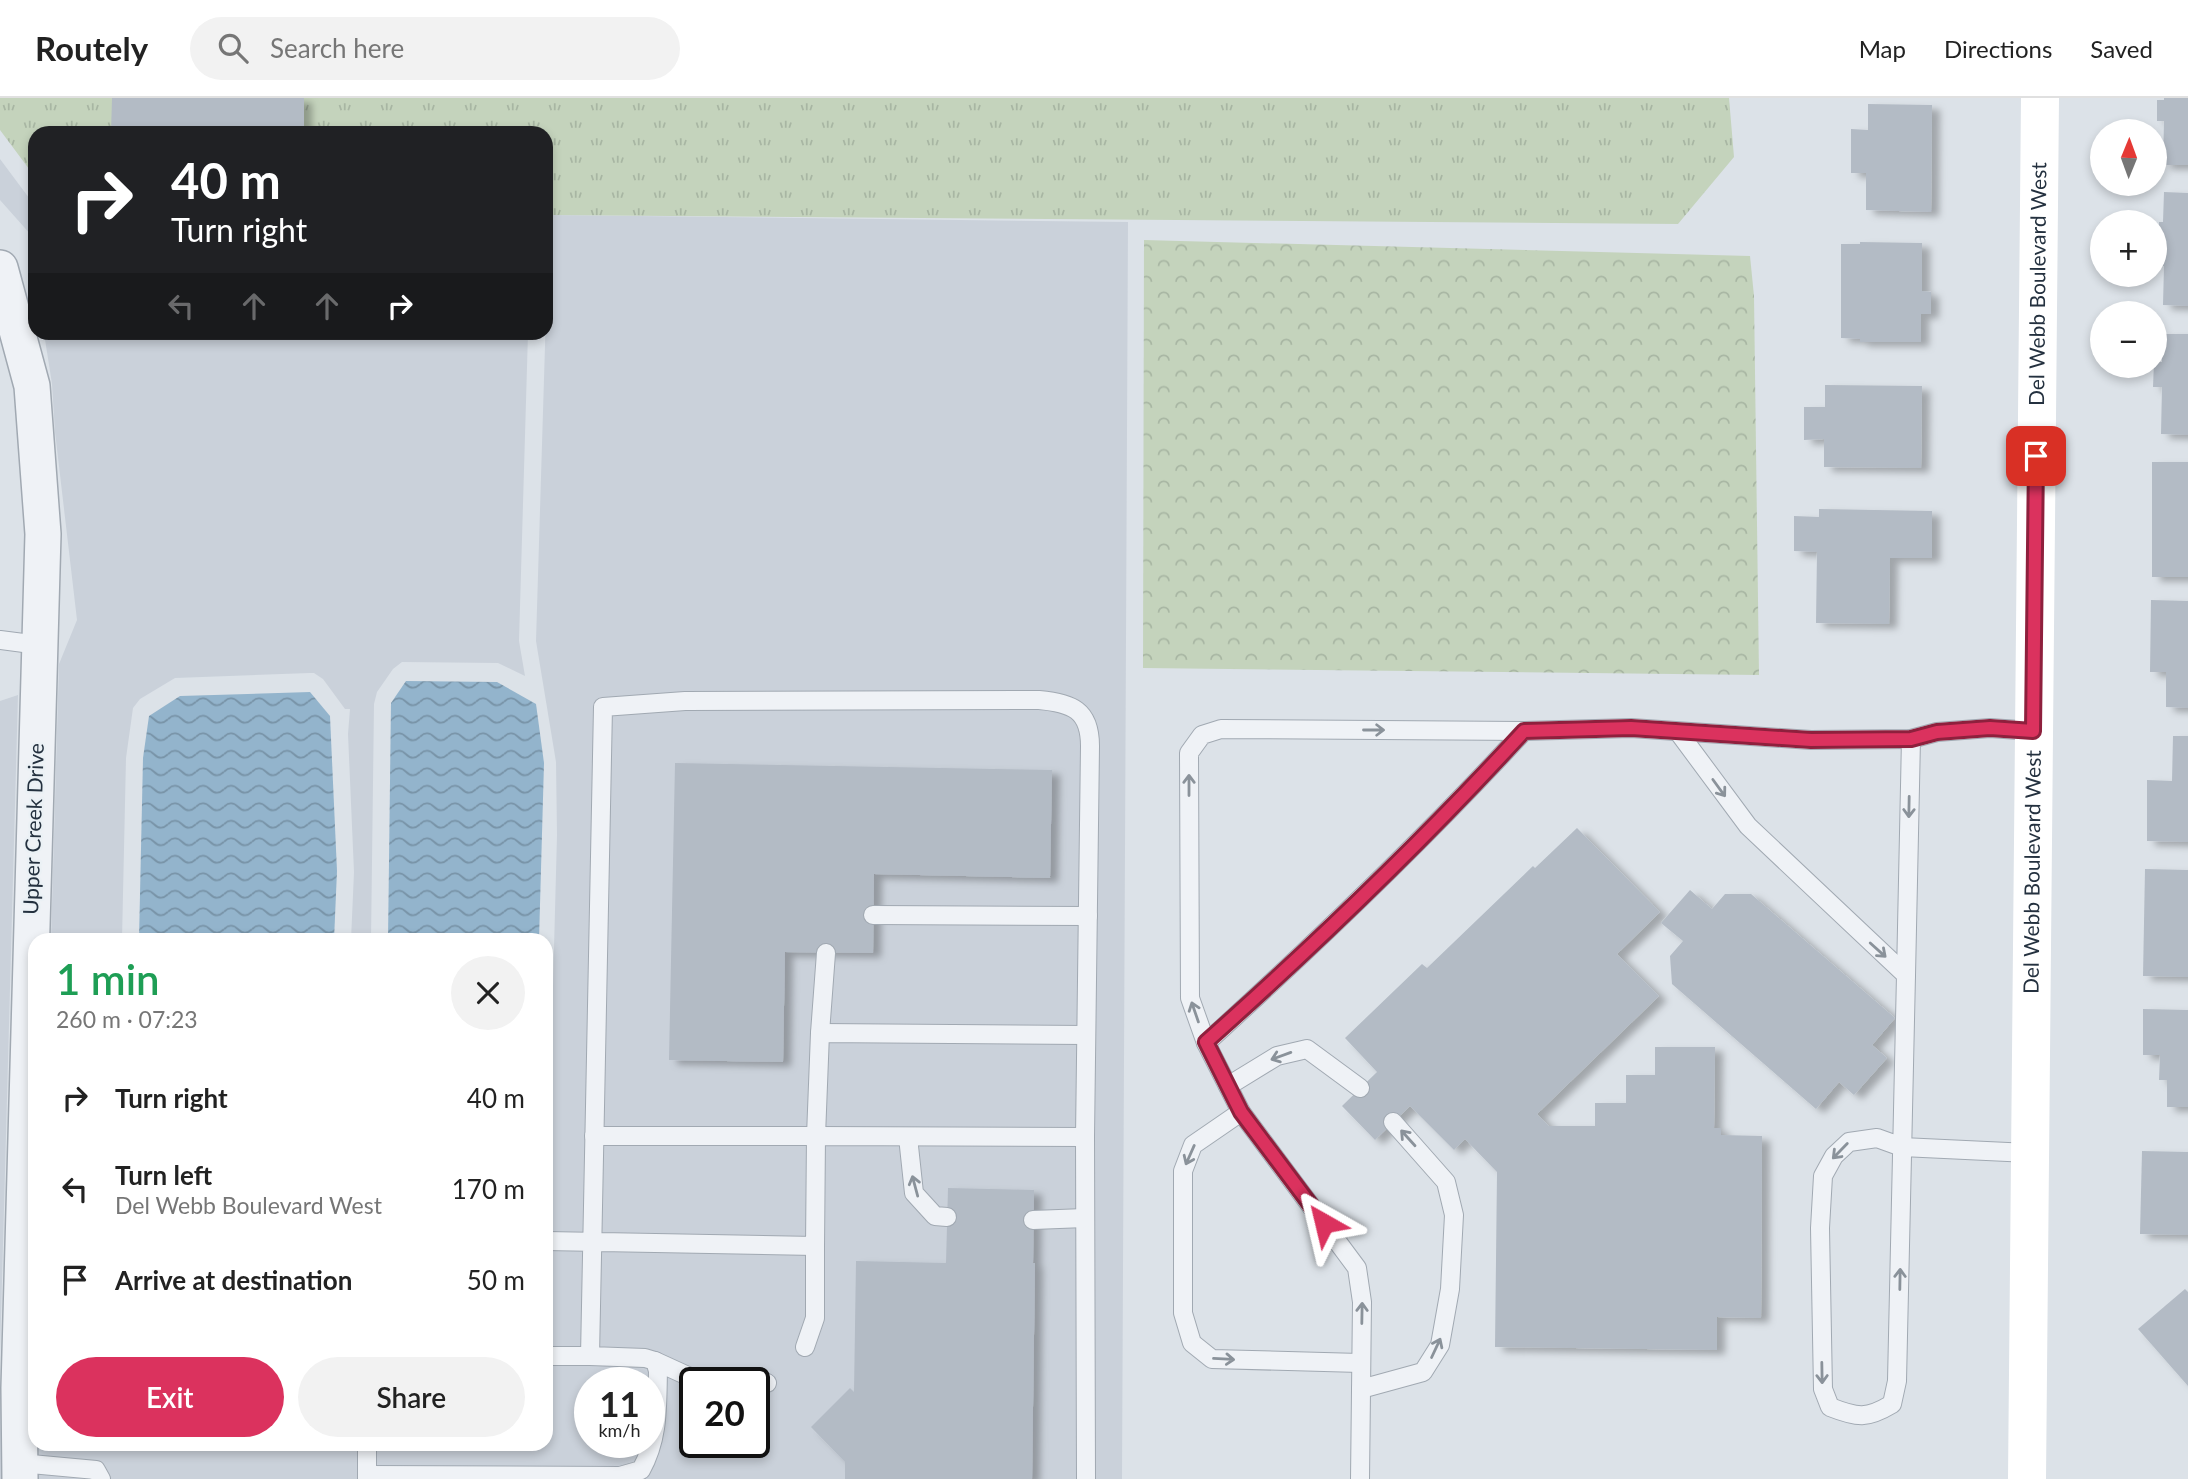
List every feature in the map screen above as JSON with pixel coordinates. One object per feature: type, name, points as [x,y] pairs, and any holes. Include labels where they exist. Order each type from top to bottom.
[{"type":"street","name":"Del Webb Boulevard West","points":[[2027,1479],[2040,98]]},
{"type":"street","name":"Upper Creek Drive","points":[[0,268],[32,386],[43,534],[28,933]]},
{"type":"street","name":"Upper Creek Drive","points":[[20,1471],[10,1388],[28,942]]},
{"type":"lane","points":[[0,640],[40,645]]},
{"type":"lane","points":[[590,1356],[603,708],[685,701],[1065,702],[1081,713],[1090,731],[1085,1137],[1086,1479]]},
{"type":"lane","points":[[1360,1479],[1362,1302],[1357,1268],[1241,1112],[1206,1042],[1190,998],[1189,753],[1202,735],[1222,729],[1524,731],[1631,728],[1811,740],[1911,739],[1937,732],[1990,728],[2033,731]]},
{"type":"lane","points":[[1206,1042],[1296,962],[1462,798],[1524,731]]},
{"type":"lane","points":[[1679,733],[1748,826],[1906,975]]},
{"type":"lane","points":[[1911,739],[1902,1147],[1898,1381],[1892,1404],[1872,1416],[1848,1415],[1830,1407],[1823,1389],[1820,1228],[1823,1176],[1834,1156],[1849,1142],[1877,1138],[1902,1147],[2029,1153]]},
{"type":"lane","points":[[873,915],[1088,916]]},
{"type":"lane","points":[[805,1347],[815,1318],[816,1136],[826,953]]},
{"type":"lane","points":[[820,1033],[1086,1035]]},
{"type":"lane","points":[[1228,1086],[1278,1056],[1307,1049],[1360,1088]]},
{"type":"lane","points":[[1241,1112],[1193,1145],[1183,1171],[1183,1312],[1192,1343],[1212,1359],[1360,1363]]},
{"type":"lane","points":[[1360,1390],[1423,1372],[1440,1345],[1450,1289],[1454,1215],[1446,1182],[1394,1122]]},
{"type":"lane","points":[[594,1136],[1085,1137]]},
{"type":"lane","points":[[908,1137],[914,1193],[935,1216],[947,1217]]},
{"type":"lane","points":[[1033,1220],[1086,1218]]},
{"type":"lane","points":[[553,1241],[816,1246]]},
{"type":"lane","points":[[553,1356],[645,1358],[679,1372]]},
{"type":"lane","points":[[367,1451],[367,1477],[620,1476],[641,1470],[657,1430],[656,1361]]},
{"type":"lane","points":[[20,1471],[96,1470],[101,1479]]},
{"type":"shaded area","points":[[0,159],[28,197],[28,232],[0,200]]},
{"type":"shaded area","points":[[553,215],[1128,222],[1122,1479],[0,1479],[0,1397],[28,1398],[28,1451],[553,1451],[553,987],[556,762],[536,641],[545,340],[553,340]]},
{"type":"shaded area","points":[[45,340],[528,340],[519,641],[525,676],[498,663],[402,662],[393,669],[377,692],[374,704],[371,933],[351,933],[354,872],[348,734],[350,709],[345,709],[323,679],[310,673],[175,678],[140,699],[133,708],[126,758],[122,933],[51,933],[59,664],[77,620]]},
{"type":"shaded area","points":[[18,695],[0,1355],[0,701]]},
{"type":"green space","points":[[0,98],[1729,98],[1734,157],[1678,224],[553,215],[553,126],[28,126],[28,168],[0,130]]},
{"type":"green space","points":[[1144,240],[1750,256],[1754,296],[1759,675],[1143,668]]},
{"type":"water","points":[[406,681],[497,682],[536,704],[544,763],[539,933],[388,933],[391,703]]},
{"type":"water","points":[[310,692],[330,716],[337,871],[334,933],[139,933],[143,758],[149,716],[180,696]]},
{"type":"building","points":[[112,98],[304,98],[304,126],[111,126]]},
{"type":"building","points":[[2188,98],[2188,165],[2167,165],[2167,119],[2157,119],[2157,100]]},
{"type":"building","points":[[1868,104],[1932,105],[1931,212],[1866,210],[1866,173],[1851,173],[1851,129],[1868,130]]},
{"type":"building","points":[[2167,192],[2188,193],[2188,306],[2167,305],[2167,301],[2163,301],[2163,287],[2167,287],[2167,210],[2163,210],[2164,196],[2167,196]]},
{"type":"building","points":[[1922,243],[1922,291],[1931,292],[1931,314],[1921,314],[1921,342],[1860,342],[1860,339],[1841,338],[1841,244]]},
{"type":"building","points":[[2167,334],[2188,334],[2188,435],[2161,434],[2162,387],[2153,387],[2153,378],[2167,378]]},
{"type":"building","points":[[1825,385],[1922,386],[1921,468],[1824,467],[1824,439],[1804,440],[1804,407],[1825,407]]},
{"type":"building","points":[[2152,462],[2188,462],[2188,577],[2152,577]]},
{"type":"building","points":[[1819,509],[1932,511],[1932,558],[1890,558],[1889,624],[1816,623],[1817,552],[1794,551],[1794,516],[1819,517]]},
{"type":"building","points":[[2151,600],[2188,601],[2188,708],[2166,707],[2166,672],[2150,672]]},
{"type":"building","points":[[2173,736],[2188,736],[2188,842],[2147,841],[2147,780],[2172,781]]},
{"type":"building","points":[[675,763],[1052,770],[1050,878],[874,874],[873,953],[785,952],[783,1062],[669,1060]]},
{"type":"building","points":[[1577,828],[1660,912],[1617,954],[1659,996],[1537,1114],[1549,1126],[1595,1126],[1595,1103],[1626,1103],[1626,1075],[1655,1075],[1655,1047],[1715,1047],[1714,1128],[1721,1128],[1721,1135],[1762,1136],[1761,1318],[1717,1317],[1717,1350],[1495,1347],[1497,1172],[1465,1139],[1454,1150],[1410,1106],[1375,1140],[1342,1106],[1377,1072],[1345,1038],[1422,964],[1427,968],[1533,866],[1535,868]]},
{"type":"building","points":[[2145,869],[2188,870],[2188,977],[2143,976]]},
{"type":"building","points":[[1690,890],[1712,909],[1725,894],[1751,894],[1895,1018],[1872,1045],[1887,1058],[1854,1095],[1839,1082],[1816,1109],[1672,984],[1670,956],[1683,941],[1661,923]]},
{"type":"building","points":[[2143,1009],[2188,1010],[2188,1107],[2167,1107],[2167,1080],[2159,1080],[2160,1055],[2143,1055]]},
{"type":"building","points":[[2142,1151],[2188,1152],[2188,1235],[2140,1234]]},
{"type":"building","points":[[948,1188],[1034,1190],[1032,1479],[845,1479],[845,1462],[811,1427],[850,1388],[854,1392],[856,1261],[946,1263]]},
{"type":"building","points":[[2185,1289],[2188,1292],[2188,1386],[2138,1329]]},
{"type":"route","points":[[1324,1223],[1241,1112],[1206,1042],[1296,962],[1462,798],[1524,731],[1631,728],[1811,740],[1911,739],[1937,732],[1990,728],[2033,731],[2036,456]]}]
